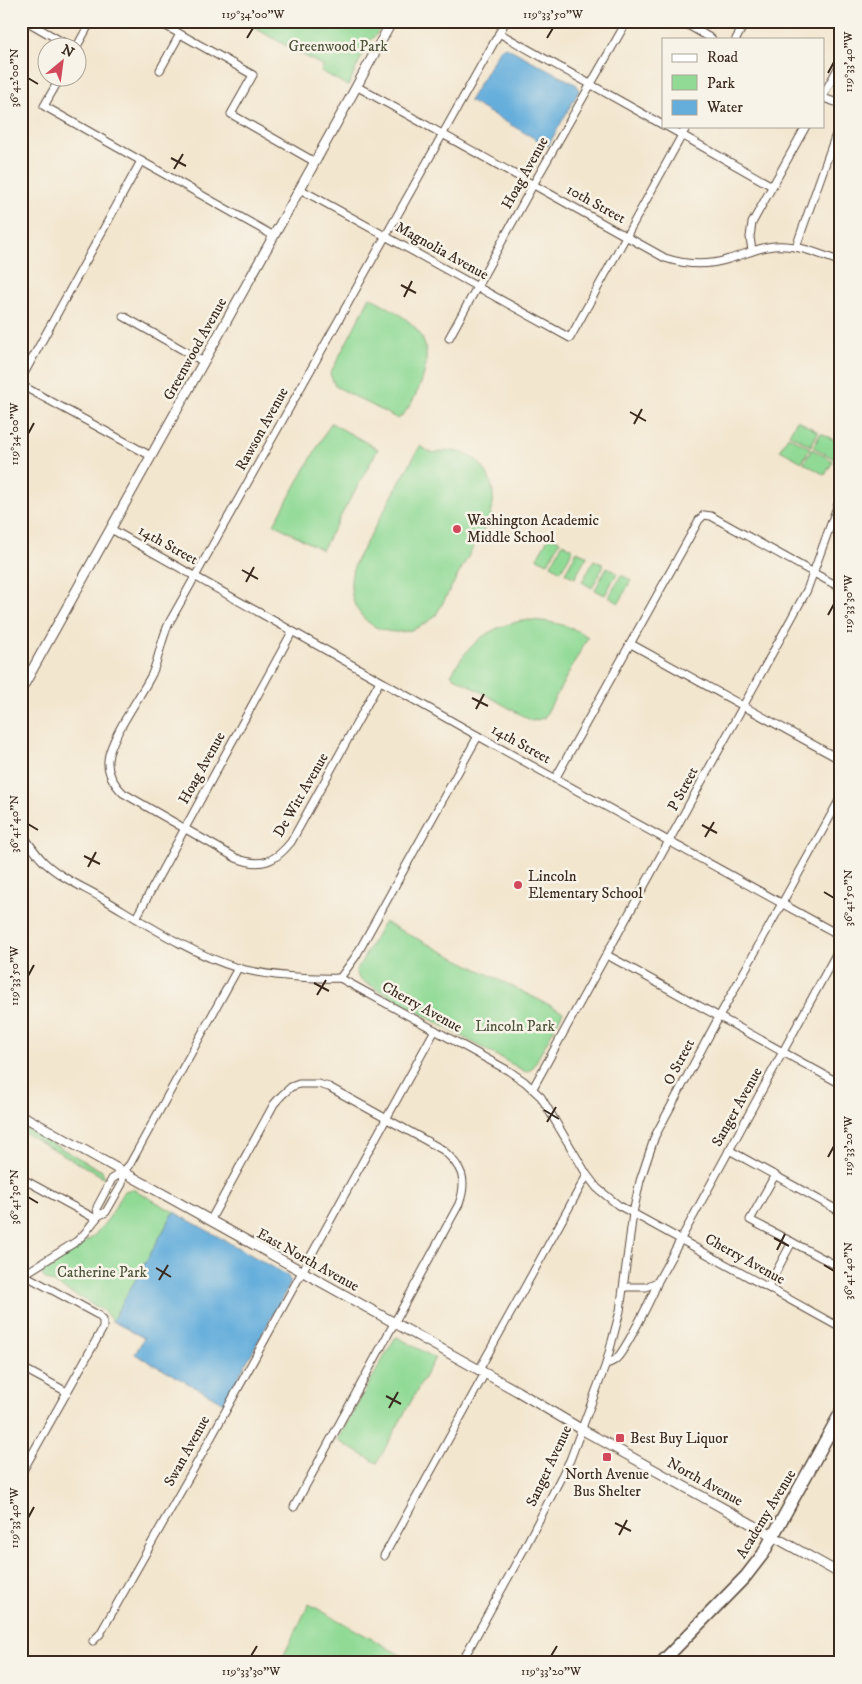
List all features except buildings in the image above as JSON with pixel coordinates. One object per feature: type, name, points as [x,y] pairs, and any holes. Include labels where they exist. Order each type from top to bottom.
[{"type":"main road","name":"Academy Avenue","points":[[660,1663],[746,1576],[763,1554],[841,1412]]},
{"type":"street","points":[[26,21],[57,38]]},
{"type":"street","points":[[81,38],[91,21]]},
{"type":"street","points":[[156,21],[253,75],[231,114],[316,162]]},
{"type":"street","name":"Greenwood Avenue","points":[[21,690],[316,162],[392,21]]},
{"type":"street","name":"Rawson Avenue","points":[[184,829],[123,794],[111,776],[108,759],[113,743],[153,672],[169,624],[506,21]]},
{"type":"street","name":"Hoag Avenue","points":[[449,338],[627,21]]},
{"type":"street","points":[[681,21],[710,38]]},
{"type":"street","points":[[737,38],[746,21]]},
{"type":"street","points":[[499,33],[662,124]]},
{"type":"street","points":[[160,70],[180,34]]},
{"type":"street","points":[[824,94],[841,63]]},
{"type":"street","name":"10th Street","points":[[356,86],[665,258],[687,263],[721,262],[773,246],[796,247],[841,262]]},
{"type":"street","points":[[54,88],[44,106],[274,236]]},
{"type":"street","points":[[824,96],[841,104]]},
{"type":"street","points":[[796,247],[841,120]]},
{"type":"street","points":[[668,128],[772,186]]},
{"type":"street","points":[[626,236],[686,128]]},
{"type":"street","points":[[752,251],[750,230],[805,128]]},
{"type":"street","points":[[21,379],[141,161]]},
{"type":"street","name":"Magnolia Avenue","points":[[300,189],[570,338],[626,236]]},
{"type":"street","points":[[123,316],[204,362]]},
{"type":"street","points":[[21,384],[152,456]]},
{"type":"street","name":"P Street","points":[[533,1088],[807,590],[841,496]]},
{"type":"street","points":[[555,779],[699,520],[704,515],[711,516],[841,588]]},
{"type":"street","name":"14th Street","points":[[111,529],[555,779],[841,936]]},
{"type":"street","name":"Hoag Avenue","points":[[136,918],[292,632]]},
{"type":"street","points":[[631,644],[841,760]]},
{"type":"street","name":"De Witt Avenue","points":[[184,829],[246,862],[268,862],[276,858],[292,842],[380,681]]},
{"type":"street","points":[[340,978],[356,956],[478,736]]},
{"type":"street","name":"O Street","points":[[606,1364],[619,1319],[633,1213],[640,1181],[655,1136],[841,797]]},
{"type":"street","name":"Cherry Avenue","points":[[21,832],[38,855],[52,868],[136,918],[206,955],[238,968],[258,972],[313,978],[340,978],[509,1071],[533,1088],[548,1107],[587,1175],[607,1197],[841,1328]]},
{"type":"street","name":"Sanger Avenue","points":[[461,1663],[566,1468],[606,1364],[617,1358],[654,1292],[658,1281],[728,1150],[841,945]]},
{"type":"street","points":[[607,955],[841,1084]]},
{"type":"street","points":[[22,1274],[77,1241],[92,1226],[97,1218],[97,1206],[112,1179],[123,1172],[130,1164],[238,968]]},
{"type":"street","name":"Swan Avenue","points":[[93,1641],[100,1634],[435,1030]]},
{"type":"street","points":[[210,1221],[274,1104],[291,1088],[309,1083],[329,1088],[442,1150],[454,1160],[461,1170],[464,1180],[459,1204],[294,1507]]},
{"type":"street","name":"East North Avenue","points":[[21,1115],[482,1371],[581,1429]]},
{"type":"street","points":[[728,1150],[841,1212]]},
{"type":"street","points":[[384,1556],[587,1175]]},
{"type":"street","points":[[775,1175],[750,1220],[841,1268]]},
{"type":"street","points":[[21,1178],[97,1218]]},
{"type":"street","points":[[768,1287],[792,1242]]},
{"type":"street","points":[[21,1474],[24,1463],[103,1328],[103,1320],[98,1315],[22,1274]]},
{"type":"street","points":[[624,1287],[646,1288],[658,1281]]},
{"type":"street","points":[[21,1367],[67,1392]]},
{"type":"street","name":"North Avenue","points":[[581,1429],[841,1574]]},
{"type":"green space","name":"Greenwood Park","points":[[242,21],[383,21],[376,35],[368,43],[348,86],[321,71],[323,66]]},
{"type":"green space","points":[[370,297],[397,312],[408,321],[423,340],[426,352],[426,366],[421,383],[409,407],[398,419],[335,386],[330,374]]},
{"type":"green space","points":[[797,420],[818,432],[811,446],[789,434]]},
{"type":"green space","points":[[331,423],[378,449],[322,550],[274,524]]},
{"type":"green space","points":[[821,433],[841,444],[834,459],[813,447]]},
{"type":"green space","points":[[788,436],[810,448],[802,462],[780,450]]},
{"type":"green space","points":[[420,446],[433,452],[453,451],[464,454],[481,465],[491,483],[493,493],[491,515],[436,615],[419,627],[402,632],[386,631],[371,624],[360,614],[353,599],[351,581],[356,561]]},
{"type":"green space","points":[[812,449],[833,461],[825,475],[804,463]]},
{"type":"green space","points":[[550,535],[560,541],[548,563],[537,558]]},
{"type":"green space","points":[[563,543],[573,549],[561,571],[551,565]]},
{"type":"green space","points":[[577,551],[587,556],[575,578],[565,573]]},
{"type":"green space","points":[[594,560],[604,565],[592,588],[582,582]]},
{"type":"green space","points":[[607,567],[617,573],[605,595],[595,590]]},
{"type":"green space","points":[[621,575],[631,580],[619,603],[609,597]]},
{"type":"green space","points":[[529,620],[560,624],[588,637],[544,718],[532,721],[451,675],[466,653],[483,637],[503,626]]},
{"type":"green space","name":"Lincoln Park","points":[[384,922],[563,1012],[532,1069],[526,1072],[359,979],[356,971]]},
{"type":"green space","points":[[21,1126],[102,1171],[105,1178],[21,1131]]},
{"type":"green space","name":"Catherine Park","points":[[133,1189],[174,1212],[112,1321],[104,1311],[46,1279],[43,1277],[42,1272],[45,1267],[93,1237],[109,1218],[124,1191]]},
{"type":"green space","points":[[397,1337],[435,1358],[377,1463],[337,1440]]},
{"type":"green space","points":[[309,1604],[415,1663],[280,1663]]},
{"type":"water","points":[[506,47],[577,85],[579,91],[548,146],[469,101],[500,49]]},
{"type":"water","points":[[174,1212],[287,1275],[291,1282],[224,1403],[135,1354],[144,1338],[112,1321]]},
{"type":"place","name":"Washington Academic Middle School","points":[[457,529]]},
{"type":"place","name":"Lincoln Elementary School","points":[[518,885]]},
{"type":"place","name":"Best Buy Liquor","points":[[620,1438]]},
{"type":"place","name":"North Avenue Bus Shelter","points":[[607,1457]]}]
